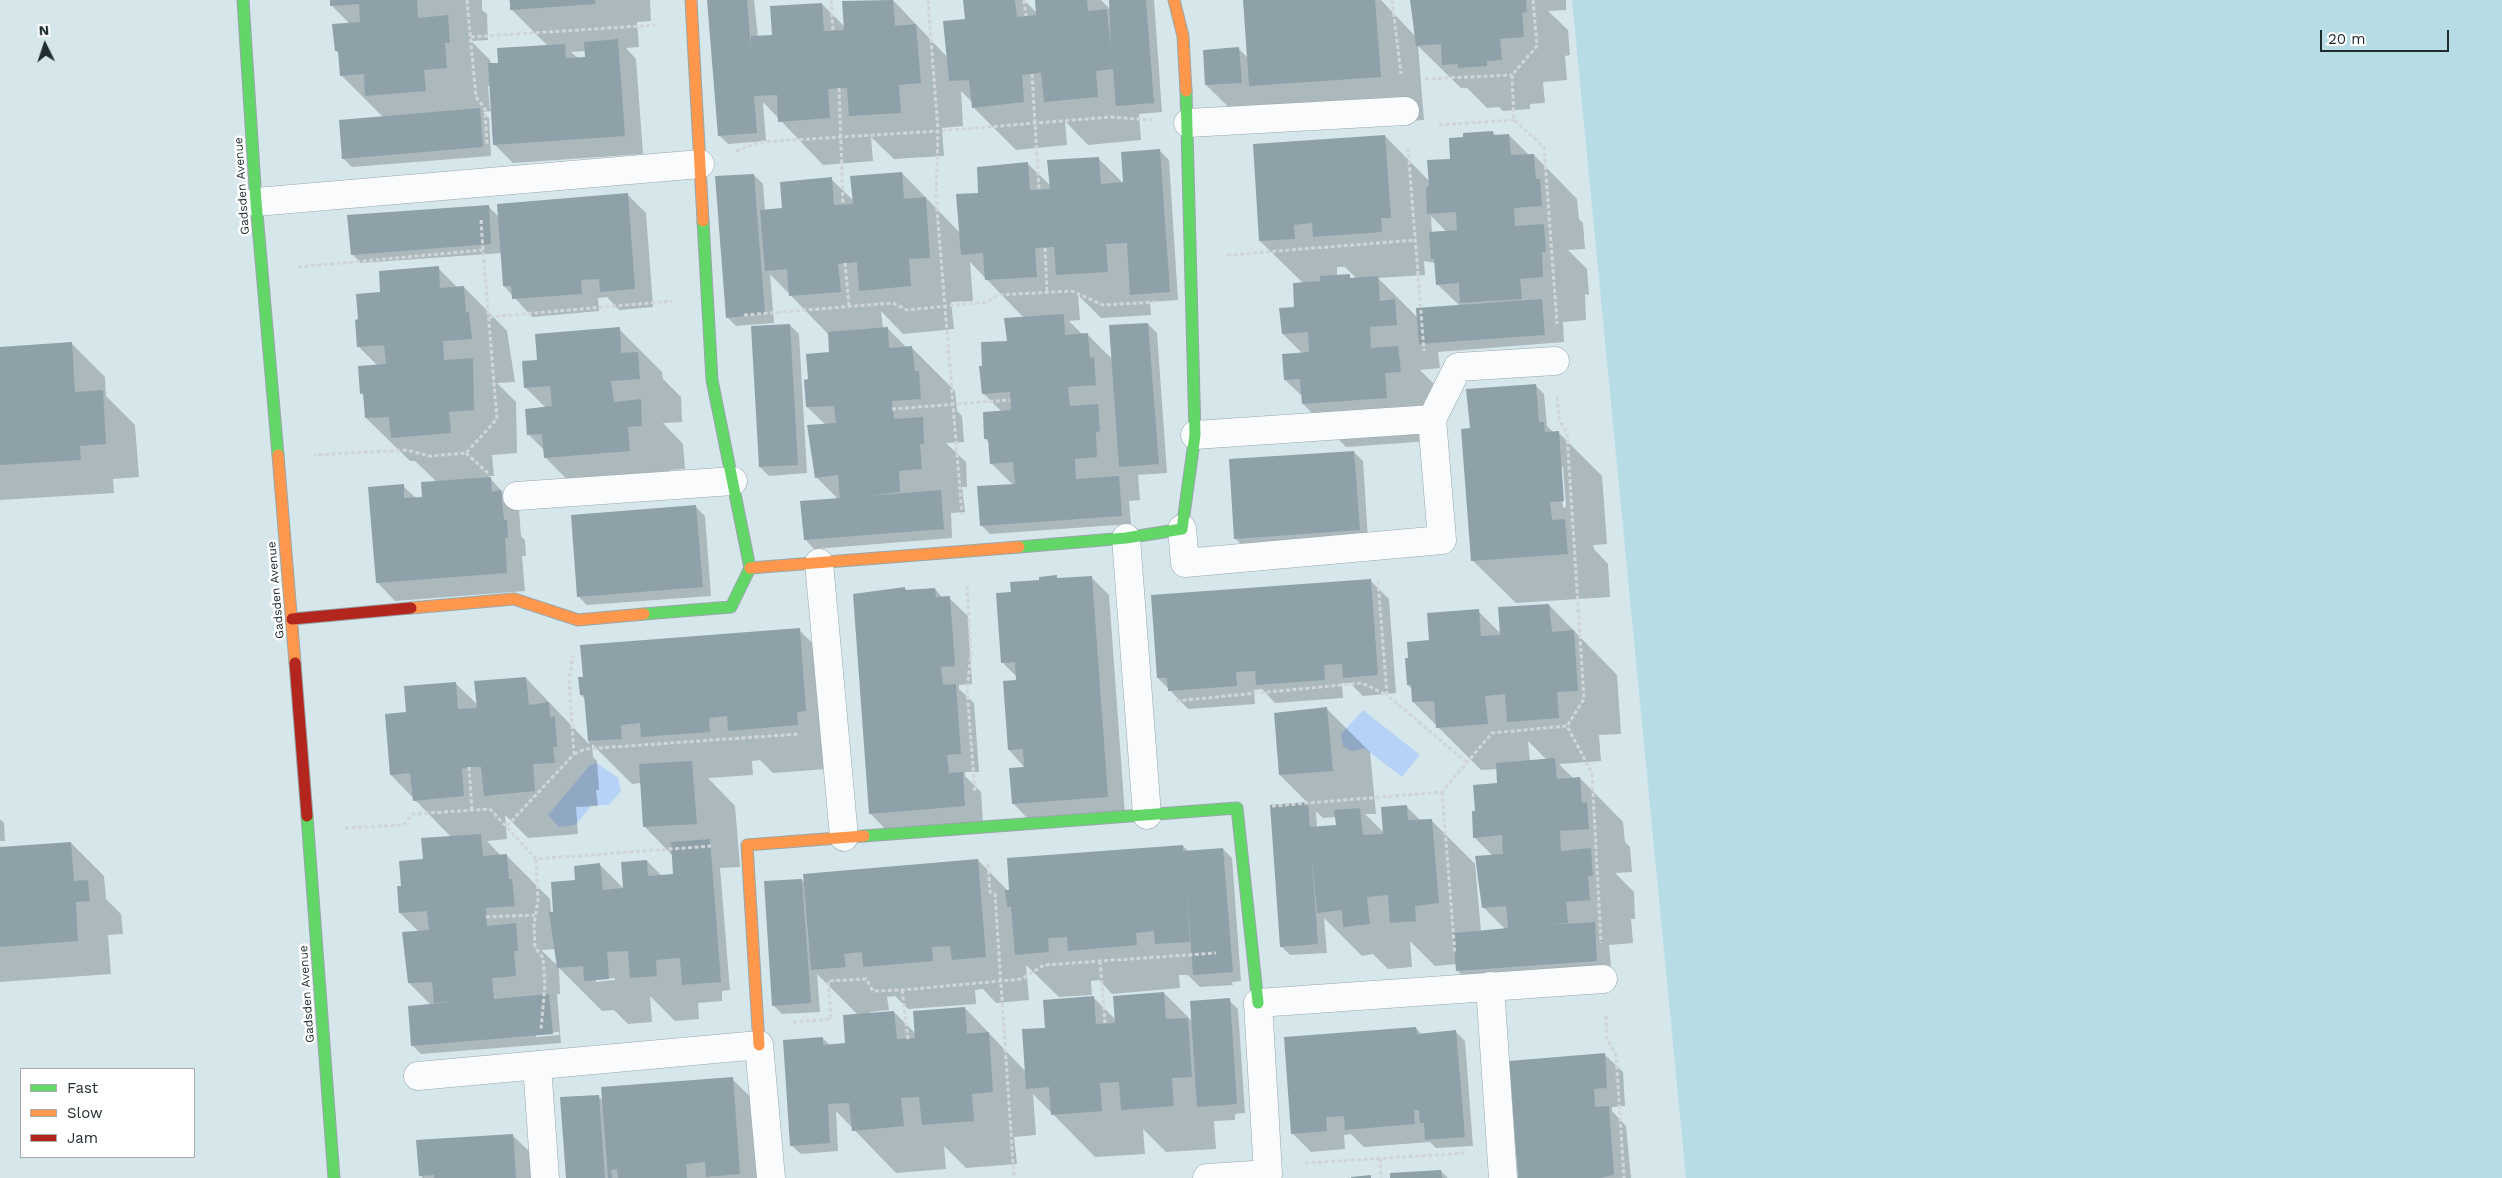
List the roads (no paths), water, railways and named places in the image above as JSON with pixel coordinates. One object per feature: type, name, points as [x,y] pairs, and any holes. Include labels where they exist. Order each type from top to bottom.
[{"type":"street","name":"Gadsden Avenue","points":[[243,0],[256,202],[292,619],[334,1178]]},
{"type":"street","points":[[292,619],[514,599],[578,620],[731,607],[750,568],[712,380],[691,0]]},
{"type":"street","points":[[1174,0],[1183,36],[1188,123],[1195,435],[1182,529],[1185,563],[1442,540],[1432,419],[1458,367],[1555,361]]},
{"type":"street","points":[[1188,123],[1416,110]]},
{"type":"street","points":[[256,202],[700,164]]},
{"type":"street","points":[[1195,435],[1432,419]]},
{"type":"street","points":[[517,496],[733,481]]},
{"type":"street","points":[[750,568],[1126,538],[1182,529]]},
{"type":"street","points":[[1126,538],[1147,815]]},
{"type":"street","points":[[819,562],[844,837]]},
{"type":"street","points":[[771,1178],[758,1035],[747,844],[1237,808],[1258,1003],[1268,1172],[1207,1178]]},
{"type":"street","points":[[1258,1003],[1603,979]]},
{"type":"street","points":[[1490,986],[1503,1178]]},
{"type":"street","points":[[418,1076],[537,1065],[758,1035]]},
{"type":"street","points":[[537,1065],[545,1178]]}]
